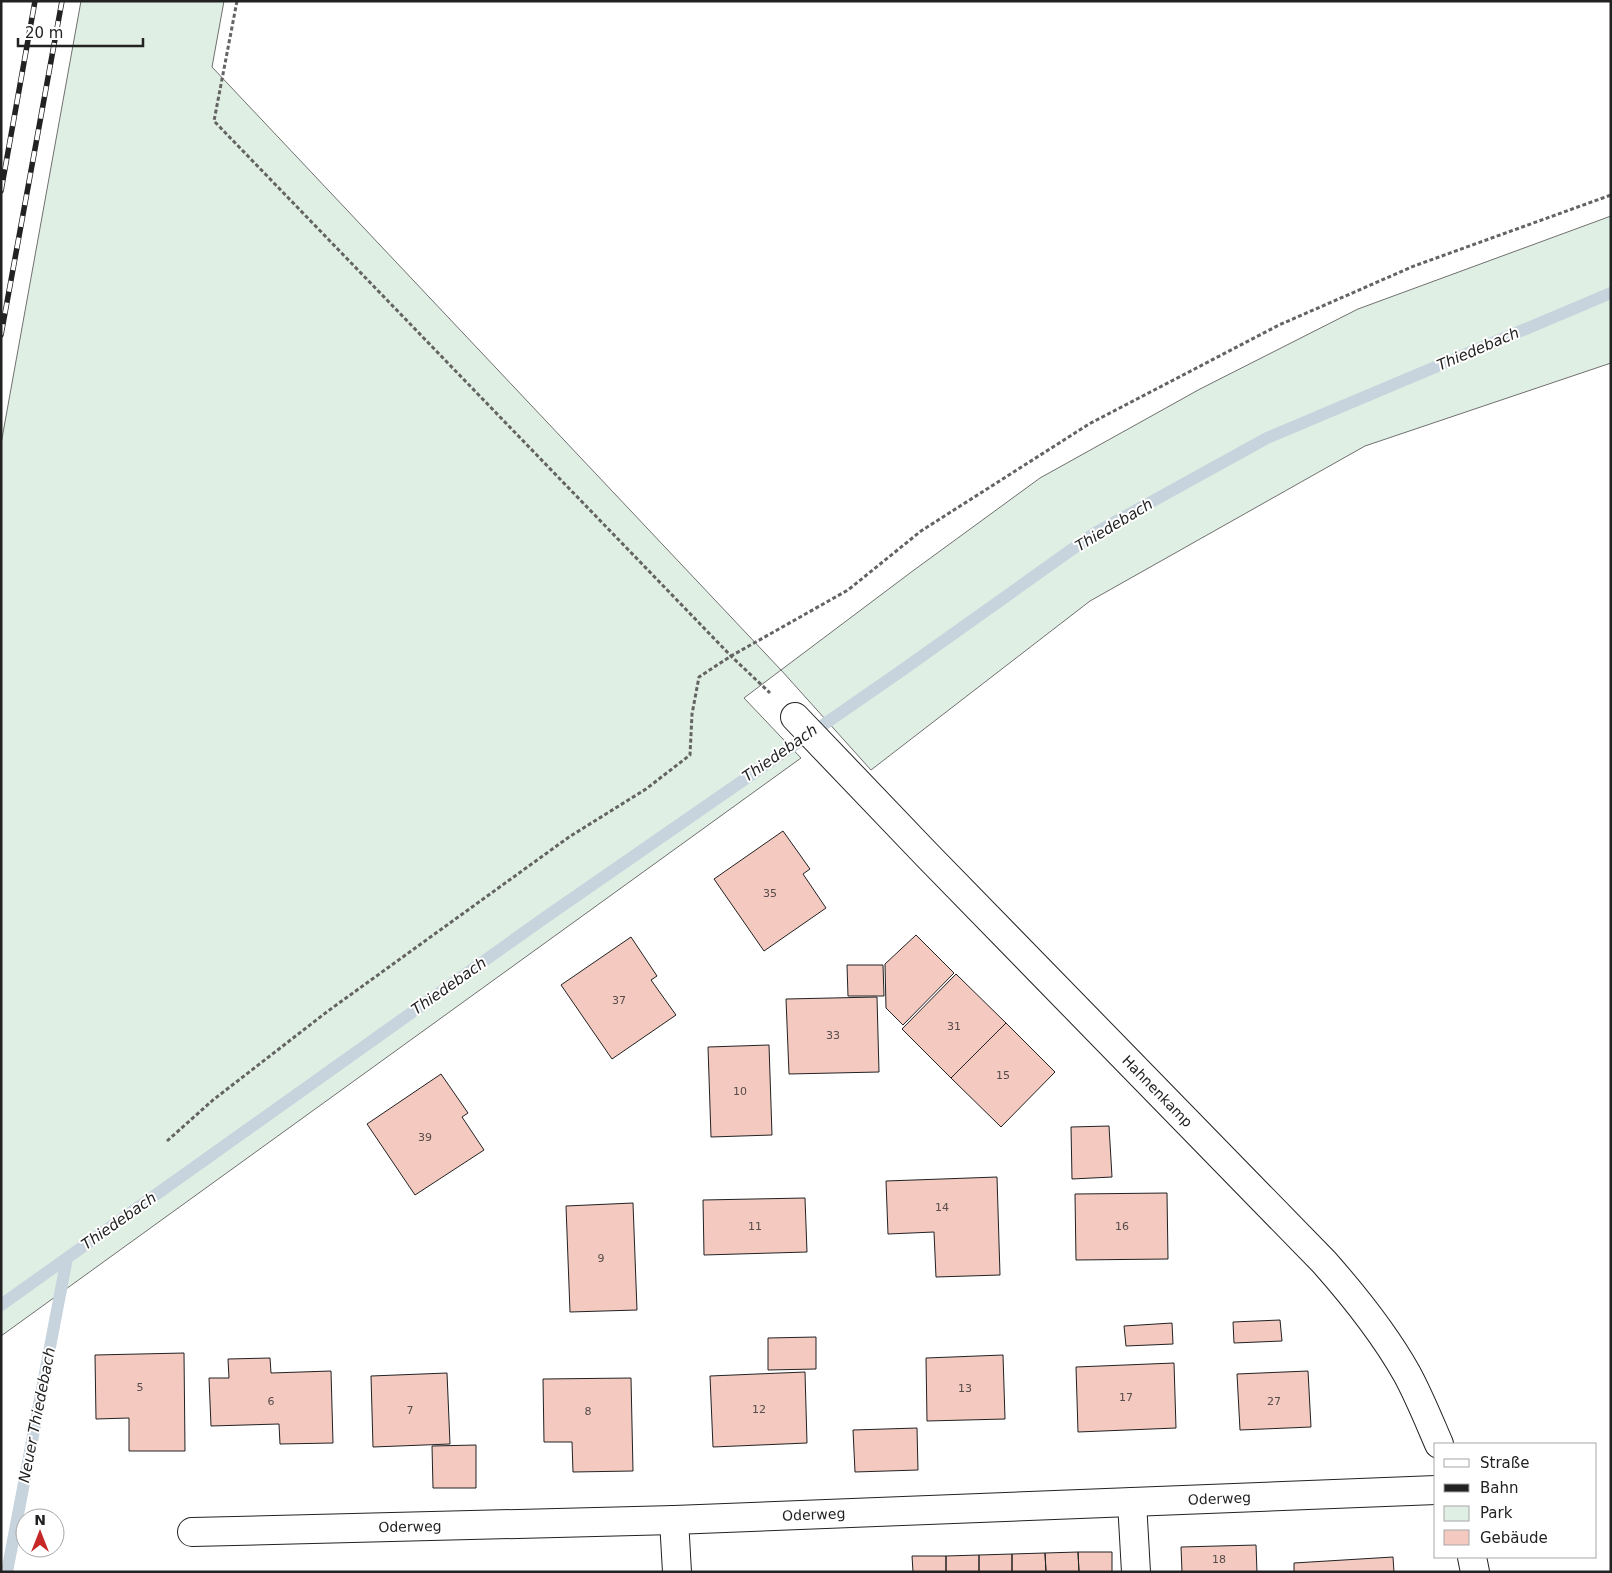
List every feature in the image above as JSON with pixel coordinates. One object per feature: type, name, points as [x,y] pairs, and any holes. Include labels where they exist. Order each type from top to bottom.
[{"type":"street","name":"Hahnenkamp","points":[[795,717],[840,766],[1353,1294],[1381,1332],[1407,1374],[1439,1443]]},
{"type":"street","name":"Oderweg","points":[[192,1532],[674,1520],[1434,1490]]},
{"type":"street","points":[[1132,1502],[1136,1572]]},
{"type":"street","points":[[674,1520],[677,1572]]},
{"type":"street","points":[[1472,1558],[1475,1572]]},
{"type":"path","points":[[237,1],[214,121],[731,656],[795,717]]},
{"type":"path","points":[[167,1141],[213,1100],[328,1011],[569,837],[646,789],[690,755],[692,714],[699,677],[731,656],[848,590],[922,531],[1089,424],[1279,326],[1414,266],[1611,195]]},
{"type":"green space","points":[[81,1],[224,1],[212,67],[781,670],[744,698],[801,758],[1,1336],[1,444]]},
{"type":"green space","points":[[1611,216],[1611,363],[1365,446],[1090,601],[871,770],[781,670],[1040,478],[1200,389],[1358,309]]},
{"type":"building","points":[[783,831],[810,869],[803,874],[826,908],[764,951],[714,879]]},
{"type":"building","points":[[916,935],[954,973],[903,1025],[886,1008],[885,964]]},
{"type":"building","points":[[631,937],[657,976],[651,980],[676,1015],[612,1059],[561,985]]},
{"type":"building","points":[[847,965],[883,965],[884,996],[848,996]]},
{"type":"building","points":[[956,974],[1006,1023],[951,1078],[902,1029]]},
{"type":"building","points":[[877,997],[879,1072],[789,1074],[786,999]]},
{"type":"building","points":[[1006,1023],[1055,1072],[1001,1127],[951,1078]]},
{"type":"building","points":[[769,1045],[772,1135],[711,1137],[708,1047]]},
{"type":"building","points":[[441,1074],[468,1113],[462,1117],[484,1150],[415,1195],[367,1124]]},
{"type":"building","points":[[1109,1126],[1112,1177],[1072,1179],[1071,1127]]},
{"type":"building","points":[[997,1177],[1000,1275],[936,1277],[934,1232],[888,1234],[886,1181]]},
{"type":"building","points":[[1167,1193],[1168,1259],[1076,1260],[1075,1194]]},
{"type":"building","points":[[805,1198],[807,1252],[704,1255],[703,1200]]},
{"type":"building","points":[[633,1203],[637,1310],[570,1312],[566,1206]]},
{"type":"building","points":[[1280,1320],[1282,1341],[1234,1343],[1233,1322]]},
{"type":"building","points":[[1172,1323],[1173,1344],[1126,1346],[1124,1326]]},
{"type":"building","points":[[816,1337],[816,1369],[768,1370],[768,1338]]},
{"type":"building","points":[[184,1353],[185,1451],[129,1451],[129,1418],[96,1419],[95,1355]]},
{"type":"building","points":[[1003,1355],[1005,1419],[927,1421],[926,1358]]},
{"type":"building","points":[[270,1358],[271,1373],[331,1371],[333,1443],[280,1444],[279,1424],[211,1426],[209,1378],[229,1378],[228,1359]]},
{"type":"building","points":[[1174,1363],[1176,1428],[1078,1432],[1076,1367]]},
{"type":"building","points":[[1308,1371],[1311,1427],[1240,1430],[1237,1374]]},
{"type":"building","points":[[805,1372],[807,1443],[713,1447],[710,1376]]},
{"type":"building","points":[[447,1373],[450,1444],[373,1447],[371,1376]]},
{"type":"building","points":[[631,1378],[633,1471],[573,1472],[572,1442],[544,1442],[543,1379]]},
{"type":"building","points":[[917,1428],[918,1470],[855,1472],[853,1430]]},
{"type":"building","points":[[476,1445],[476,1488],[433,1488],[432,1446]]},
{"type":"building","points":[[1256,1545],[1257,1572],[1182,1572],[1181,1547]]},
{"type":"building","points":[[1078,1552],[1112,1552],[1112,1572],[1079,1572]]},
{"type":"building","points":[[1078,1552],[1079,1572],[1046,1572],[1045,1553]]},
{"type":"building","points":[[1045,1553],[1046,1572],[1012,1572],[1012,1554]]},
{"type":"building","points":[[1012,1554],[1012,1572],[979,1572],[979,1555]]},
{"type":"building","points":[[979,1555],[979,1572],[946,1572],[946,1556]]},
{"type":"building","points":[[912,1556],[946,1556],[946,1572],[913,1572]]},
{"type":"building","points":[[1393,1557],[1394,1572],[1294,1572],[1294,1563]]},
{"type":"waterway","name":"Thiedebach","points":[[1,1305],[543,919],[901,671],[1095,533],[1267,438],[1611,293]]},
{"type":"waterway","name":"Neuer Thiedebach","points":[[7,1572],[67,1258]]},
{"type":"railway","points":[[1,191],[35,1]]},
{"type":"railway","points":[[1,335],[62,1]]}]
